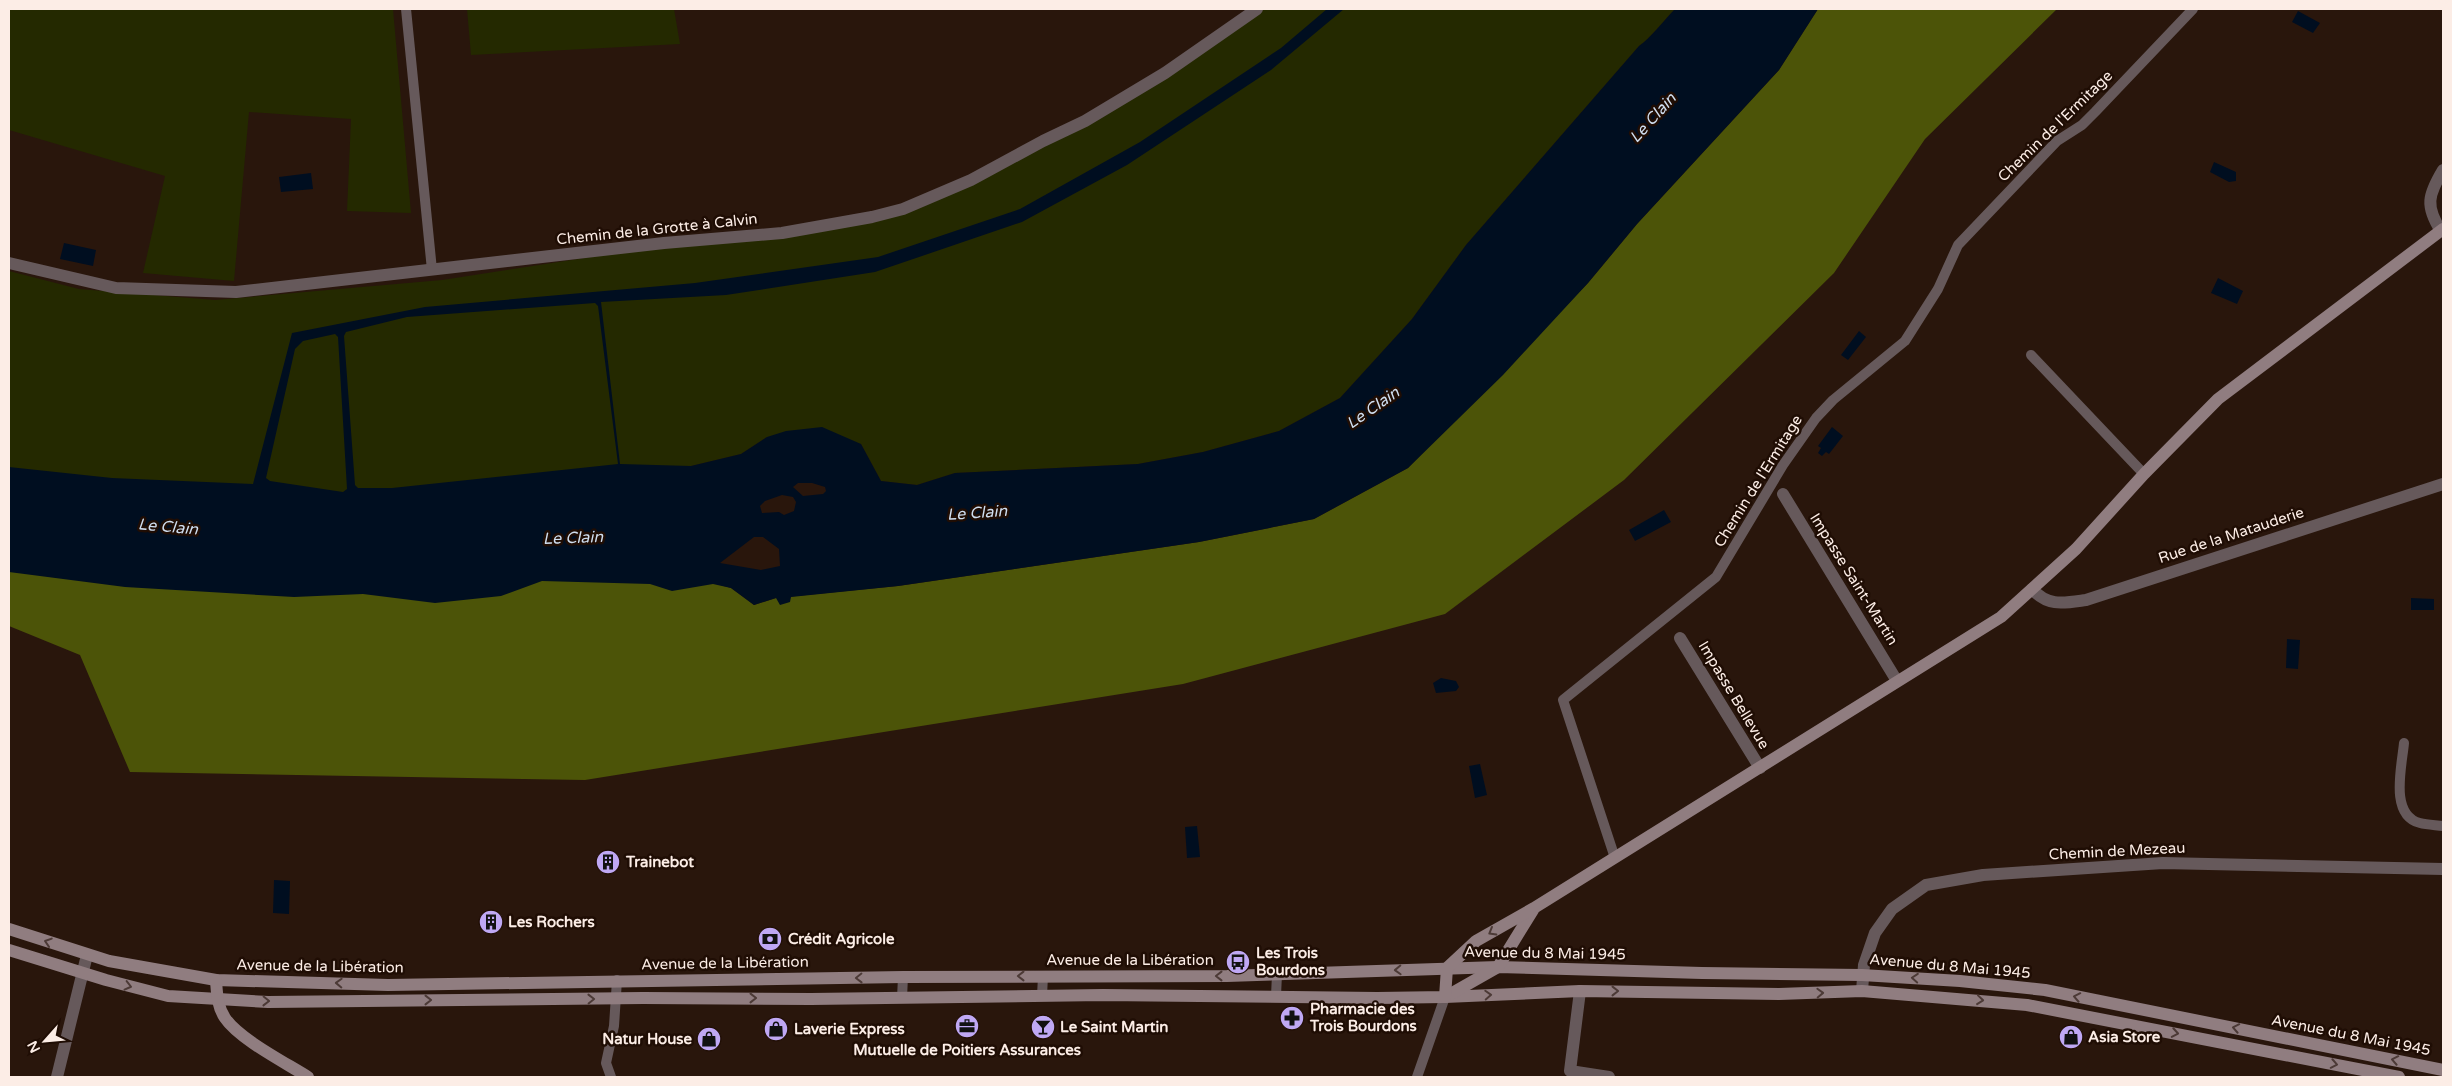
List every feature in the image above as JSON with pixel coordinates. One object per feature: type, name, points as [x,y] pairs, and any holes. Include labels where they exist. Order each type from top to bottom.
[{"type":"main road","points":[[1445,997],[1447,968],[1476,941],[1534,908],[2001,617],[2076,549],[2144,474],[2218,399],[2442,230]]},
{"type":"main road","points":[[9,950],[82,973],[168,996],[268,1002],[1042,996],[1445,997],[1498,967],[1534,908]]},
{"type":"main road","name":"Avenue de la Libération","points":[[9,930],[87,955],[164,972],[216,980],[388,985],[617,980],[1277,974],[1447,968]]},
{"type":"main road","name":"Avenue du 8 Mai 1945","points":[[1447,968],[1498,967],[1702,973],[1862,975],[1960,981],[2045,990],[2443,1070]]},
{"type":"main road","points":[[216,980],[217,1000],[225,1017],[236,1031],[308,1077]]},
{"type":"main road","name":"Avenue du 8 Mai 1945","points":[[1445,997],[1580,990],[1779,994],[1862,991],[2027,1005],[2399,1077]]},
{"type":"street","name":"Chemin de la Grotte à Calvin","points":[[9,263],[116,288],[236,292],[664,243],[782,233],[903,209],[971,180],[1042,141],[1085,121],[1165,72],[1257,9]]},
{"type":"street","points":[[2442,230],[2430,211],[2429,199],[2443,170]]},
{"type":"street","name":"Rue de la Matauderie","points":[[2032,589],[2045,601],[2057,604],[2086,600],[2443,484]]},
{"type":"street","name":"Impasse Saint-Martin","points":[[1783,494],[1897,681]]},
{"type":"street","name":"Impasse Bellevue","points":[[1680,638],[1760,768]]},
{"type":"street","name":"Chemin de Mezeau","points":[[1862,991],[1862,975],[1875,932],[1892,909],[1926,884],[1983,875],[2163,863],[2443,869]]},
{"type":"street","points":[[57,1077],[87,955]]},
{"type":"street","points":[[1580,990],[1570,1071],[1609,1077]]},
{"type":"lane","points":[[406,9],[432,270]]},
{"type":"lane","name":"Chemin de l'Ermitage","points":[[1615,858],[1563,700],[1716,577],[1783,465],[1816,418],[1833,400],[1905,341],[1938,290],[1958,244],[2057,141],[2082,126],[2193,9]]},
{"type":"lane","points":[[2031,355],[2144,474]]},
{"type":"lane","points":[[2404,743],[2399,802],[2406,815],[2418,823],[2443,826]]},
{"type":"lane","points":[[1276,996],[1277,974]]},
{"type":"lane","points":[[1042,976],[1042,996]]},
{"type":"lane","points":[[902,998],[903,977]]},
{"type":"lane","points":[[611,1077],[606,1063],[614,1026],[617,980]]},
{"type":"lane","points":[[683,998],[684,980]]},
{"type":"lane","points":[[486,982],[486,1000]]},
{"type":"lane","points":[[1418,1077],[1445,997]]},
{"type":"green space","points":[[9,9],[393,9],[411,213],[347,211],[351,119],[249,112],[234,281],[143,273],[165,176],[9,130]]},
{"type":"green space","points":[[467,9],[674,9],[680,44],[471,55]]},
{"type":"green space","points":[[1257,9],[1675,9],[1639,46],[1466,245],[1412,319],[1340,398],[1279,431],[1203,452],[1138,464],[955,473],[917,485],[881,481],[861,444],[767,437],[741,454],[691,466],[600,510],[9,477],[9,271],[79,289],[215,300],[442,280],[903,209],[1085,121]]},
{"type":"green space","points":[[1818,9],[2057,9],[1925,139],[1834,273],[1624,480],[1445,614],[1183,684],[585,780],[130,772],[80,655],[9,626],[9,477],[713,583],[731,588],[754,605],[776,598],[898,586],[1199,542],[1314,519],[1408,468],[1588,283],[1637,224],[1779,70]]},
{"type":"water","name":"Le Clain","points":[[1327,9],[1344,9],[1271,70],[1127,165],[1022,222],[875,272],[726,295],[601,302],[620,464],[691,466],[741,454],[767,437],[786,431],[822,427],[861,444],[881,481],[917,485],[955,473],[1138,464],[1203,452],[1279,431],[1340,398],[1412,319],[1466,245],[1639,46],[1675,9],[1818,9],[1779,70],[1637,224],[1588,283],[1503,375],[1408,468],[1314,519],[1199,542],[898,586],[791,597],[790,602],[780,605],[776,598],[754,605],[731,588],[713,584],[672,591],[650,584],[542,581],[501,596],[435,603],[363,594],[294,597],[125,587],[9,572],[9,467],[112,478],[253,484],[292,333],[425,307],[695,283],[878,257],[1020,209],[1140,142],[1281,48]],"holes":[[[595,303],[598,306],[618,464],[392,488],[358,488],[355,485],[344,336],[346,332],[407,317]],[[335,334],[338,337],[347,489],[343,492],[270,481],[266,478],[295,349],[303,341]],[[798,483],[812,483],[825,487],[826,491],[823,494],[803,496],[793,487]],[[782,495],[793,497],[796,502],[794,511],[784,515],[779,512],[762,513],[760,506],[765,501]],[[754,537],[763,537],[779,549],[780,566],[761,570],[720,563]]]},
{"type":"water","points":[[2298,11],[2320,23],[2313,33],[2292,22]]},
{"type":"water","points":[[2214,162],[2236,172],[2236,181],[2229,182],[2210,172]]},
{"type":"water","points":[[311,173],[313,189],[281,192],[279,177]]},
{"type":"water","points":[[64,243],[96,250],[93,266],[60,259]]},
{"type":"water","points":[[2218,278],[2243,291],[2237,304],[2211,293]]},
{"type":"water","points":[[1859,331],[1866,337],[1848,360],[1841,355]]},
{"type":"water","points":[[1832,427],[1843,436],[1829,454],[1826,452],[1822,456],[1818,453],[1821,448],[1818,446]]},
{"type":"water","points":[[1664,510],[1671,522],[1635,541],[1629,530]]},
{"type":"water","points":[[2411,598],[2434,599],[2434,610],[2411,610]]},
{"type":"water","points":[[2287,639],[2300,640],[2298,669],[2286,668]]},
{"type":"water","points":[[1441,678],[1456,681],[1459,687],[1456,691],[1436,693],[1433,683]]},
{"type":"water","points":[[1480,764],[1487,795],[1475,798],[1469,766]]},
{"type":"water","points":[[1197,826],[1200,857],[1187,858],[1185,827]]},
{"type":"water","points":[[274,880],[290,881],[289,914],[273,913]]},
{"type":"place","name":"Trainebot","points":[[608,862]]},
{"type":"place","name":"Les Rochers","points":[[491,922]]},
{"type":"place","name":"Crédit Agricole","points":[[770,939]]},
{"type":"place","name":"Les Trois Bourdons","points":[[1238,962]]},
{"type":"place","name":"Pharmacie des Trois Bourdons","points":[[1292,1018]]},
{"type":"place","name":"Mutuelle de Poitiers Assurances","points":[[967,1026]]},
{"type":"place","name":"Le Saint Martin","points":[[1043,1027]]},
{"type":"place","name":"Laverie Express","points":[[776,1029]]},
{"type":"place","name":"Asia Store","points":[[2071,1037]]},
{"type":"place","name":"Natur House","points":[[709,1039]]}]
